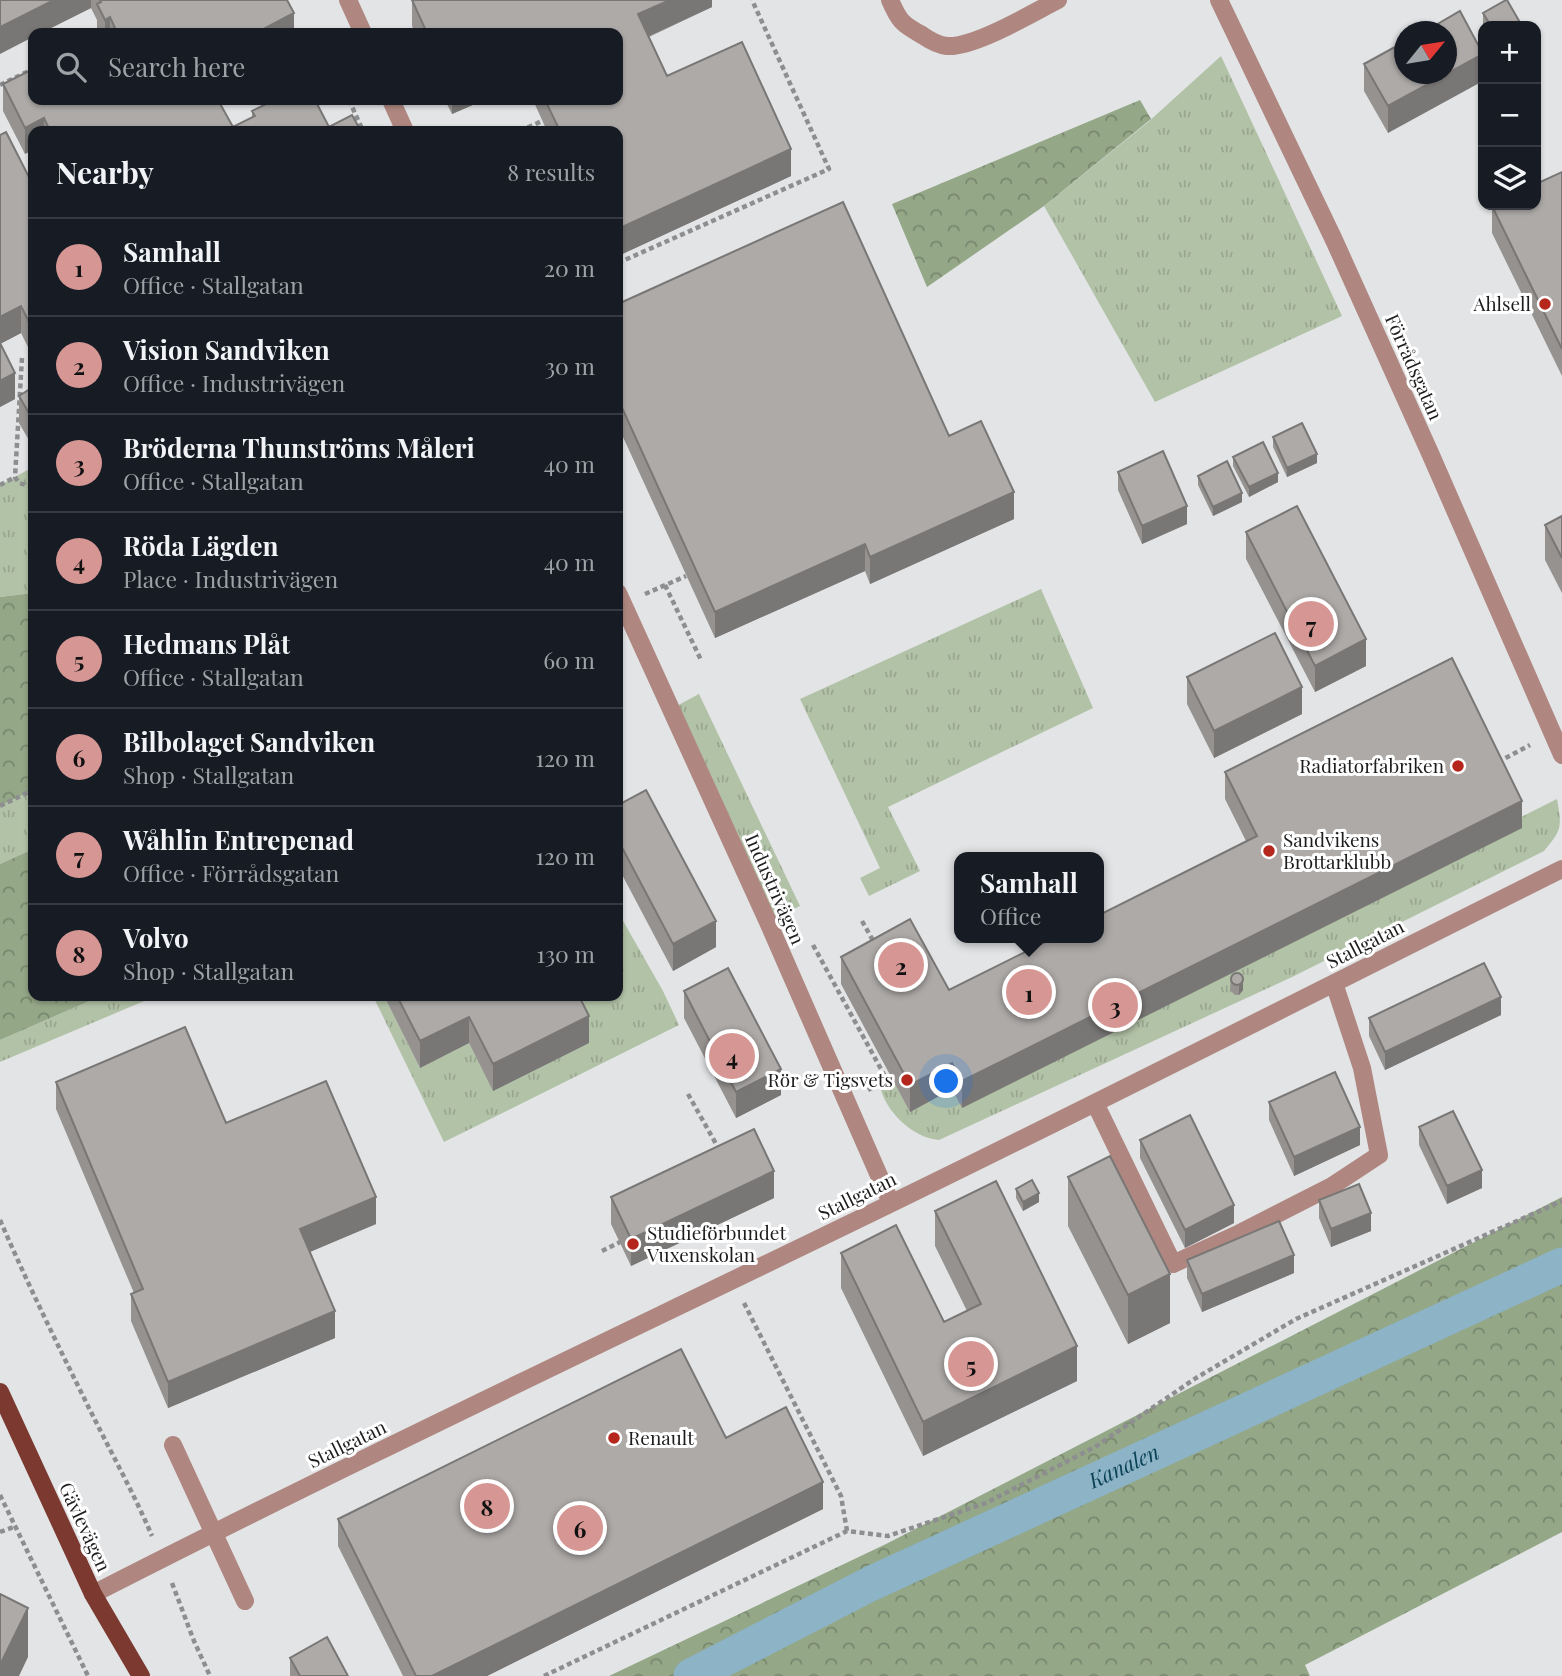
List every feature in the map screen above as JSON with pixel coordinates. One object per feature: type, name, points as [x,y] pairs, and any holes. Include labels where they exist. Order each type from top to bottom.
[{"type":"main road","name":"Gävlevägen","points":[[0,1392],[93,1594],[141,1676]]},
{"type":"street","points":[[348,0],[361,28]]},
{"type":"street","points":[[890,0],[898,19],[931,41],[946,46],[973,42],[1058,0]]},
{"type":"street","name":"Förrådsgatan","points":[[1219,0],[1334,240],[1562,755]]},
{"type":"street","points":[[393,105],[403,126]]},
{"type":"street","name":"Industrivägen","points":[[623,605],[891,1203]]},
{"type":"street","name":"Stallgatan","points":[[93,1594],[1095,1103],[1562,869]]},
{"type":"street","points":[[1095,1103],[1173,1264],[1236,1235],[1332,1186],[1380,1155],[1362,1068],[1334,983]]},
{"type":"street","points":[[173,1445],[245,1601]]},
{"type":"path","points":[[623,261],[829,169],[752,0]]},
{"type":"path","points":[[0,85],[28,71]]},
{"type":"path","points":[[351,105],[361,126]]},
{"type":"path","points":[[531,126],[542,121]]},
{"type":"path","points":[[22,358],[15,477],[19,483],[28,486]]},
{"type":"path","points":[[0,485],[15,477]]},
{"type":"path","points":[[623,597],[665,586],[686,576]]},
{"type":"path","points":[[665,586],[701,660]]},
{"type":"path","points":[[1491,765],[1552,734]]},
{"type":"path","points":[[0,806],[28,792]]},
{"type":"path","points":[[862,921],[881,955]]},
{"type":"path","points":[[813,945],[887,1080]]},
{"type":"path","points":[[688,1094],[723,1157]]},
{"type":"path","points":[[544,1676],[847,1531],[888,1536],[986,1503],[1095,1447],[1196,1378],[1297,1319],[1562,1201]]},
{"type":"path","points":[[0,1220],[84,1398],[140,1508],[210,1676]]},
{"type":"path","points":[[603,1251],[620,1242]]},
{"type":"path","points":[[732,1280],[841,1496],[847,1531]]},
{"type":"path","points":[[0,1495],[85,1675]]},
{"type":"path","points":[[0,1532],[14,1527]]},
{"type":"green space","points":[[1221,56],[1342,316],[1155,402],[1044,206],[1147,123]]},
{"type":"green space","points":[[1140,100],[1151,119],[1044,206],[927,287],[892,204]]},
{"type":"green space","points":[[28,470],[28,594],[0,597],[0,485]]},
{"type":"green space","points":[[1041,589],[1093,708],[888,807],[920,871],[869,896],[860,878],[880,868],[800,699]]},
{"type":"green space","points":[[28,594],[28,792],[0,806],[0,597]]},
{"type":"green space","points":[[699,694],[800,906],[768,922],[671,709]]},
{"type":"green space","points":[[28,792],[28,851],[0,864],[0,806]]},
{"type":"green space","points":[[1557,799],[1559,828],[1544,851],[1292,977],[939,1140],[912,1130],[896,1116],[884,1099],[881,1090],[894,1082],[910,1111],[952,1089],[963,1107],[1521,828],[1517,819]]},
{"type":"green space","points":[[28,851],[28,1001],[90,1001],[0,1040],[0,864]]},
{"type":"green space","points":[[623,921],[679,1025],[444,1142],[375,1001],[386,1001],[420,1068],[469,1043],[493,1090],[589,1043],[568,1001],[623,1001]]},
{"type":"green space","points":[[90,1001],[144,1001],[0,1062],[0,1040]]},
{"type":"green space","points":[[1562,1197],[1562,1532],[1305,1665],[1310,1676],[609,1676],[886,1544]]},
{"type":"building","points":[[0,0],[54,0],[0,27]]},
{"type":"building","points":[[100,0],[287,0],[294,13],[266,28],[115,28],[110,17],[105,20],[97,4]]},
{"type":"building","points":[[412,0],[670,0],[638,14],[667,76],[742,42],[791,149],[623,227],[623,126],[558,126],[547,105],[623,105],[623,28],[425,28]]},
{"type":"building","points":[[1507,0],[1519,21],[1488,21],[1483,13]]},
{"type":"building","points":[[1460,11],[1478,45],[1478,57],[1457,68],[1457,21],[1443,21]]},
{"type":"building","points":[[1394,48],[1394,84],[1428,84],[1388,106],[1364,64]]},
{"type":"building","points":[[28,72],[28,105],[221,105],[232,126],[48,126],[44,118],[25,128],[3,84]]},
{"type":"building","points":[[264,105],[318,105],[328,126],[235,126],[255,116],[252,111]]},
{"type":"building","points":[[352,115],[358,126],[331,126]]},
{"type":"building","points":[[6,132],[28,175],[28,320],[21,306],[0,317],[0,135]]},
{"type":"building","name":"Ahlsell","points":[[1562,172],[1562,349],[1494,210],[1541,210],[1541,182]]},
{"type":"building","points":[[843,202],[949,436],[981,421],[1014,492],[870,557],[865,544],[715,612],[623,410],[623,302]]},
{"type":"building","points":[[0,343],[15,373],[0,381]]},
{"type":"building","points":[[28,390],[28,411],[19,396]]},
{"type":"building","points":[[1302,423],[1317,454],[1287,468],[1273,437]]},
{"type":"building","points":[[1263,442],[1278,473],[1249,487],[1233,457]]},
{"type":"building","points":[[1163,451],[1187,506],[1142,526],[1118,472]]},
{"type":"building","points":[[1227,461],[1242,493],[1213,507],[1198,476]]},
{"type":"building","points":[[1297,506],[1366,639],[1315,666],[1246,532]]},
{"type":"building","points":[[1562,516],[1562,558],[1545,525]]},
{"type":"building","points":[[1275,633],[1302,687],[1214,731],[1187,677]]},
{"type":"building","points":[[1452,658],[1522,801],[962,1081],[952,1063],[910,1085],[841,957],[910,919],[949,990],[1043,943],[1104,943],[1104,912],[1257,836],[1225,772]]},
{"type":"building","points":[[646,790],[716,921],[673,944],[623,849],[623,802]]},
{"type":"building","points":[[1484,963],[1501,997],[1385,1052],[1369,1018]]},
{"type":"building","points":[[728,968],[781,1069],[736,1092],[684,991]]},
{"type":"building","points":[[1237,973],[1243,979],[1237,985],[1231,979]]},
{"type":"building","points":[[400,1001],[582,1001],[589,1016],[493,1064],[469,1017],[420,1041]]},
{"type":"building","points":[[185,1027],[226,1123],[326,1081],[376,1197],[300,1229],[335,1311],[168,1382],[131,1294],[143,1289],[56,1082]]},
{"type":"building","points":[[1335,1072],[1360,1127],[1294,1157],[1269,1102]]},
{"type":"building","points":[[1453,1111],[1482,1170],[1447,1186],[1419,1127]]},
{"type":"building","points":[[1190,1115],[1234,1205],[1185,1230],[1140,1140]]},
{"type":"building","points":[[754,1129],[774,1171],[631,1239],[611,1197]]},
{"type":"building","points":[[1110,1156],[1170,1274],[1128,1295],[1068,1177]]},
{"type":"building","points":[[1032,1180],[1039,1193],[1023,1202],[1016,1189]]},
{"type":"building","points":[[996,1181],[1077,1346],[923,1422],[841,1253],[896,1225],[944,1322],[981,1304],[935,1211]]},
{"type":"building","points":[[1359,1184],[1371,1213],[1331,1229],[1319,1200]]},
{"type":"building","points":[[1279,1221],[1294,1255],[1202,1294],[1187,1260]]},
{"type":"building","points":[[681,1349],[726,1438],[786,1407],[823,1482],[432,1676],[416,1676],[338,1519]]},
{"type":"building","points":[[0,1594],[28,1608],[0,1665]]},
{"type":"building","points":[[327,1637],[348,1676],[300,1676],[290,1658]]},
{"type":"waterway","name":"Kanalen","points":[[691,1676],[870,1584],[1562,1265]]},
{"type":"place","name":"Ahlsell","points":[[1545,304]]},
{"type":"place","name":"Wåhlin Entrepenad","points":[[1311,624]]},
{"type":"place","name":"Radiatorfabriken","points":[[1458,766]]},
{"type":"place","name":"Sandvikens Brottarklubb","points":[[1269,851]]},
{"type":"place","name":"Vision Sandviken","points":[[901,965]]},
{"type":"place","name":"Samhall","points":[[1029,992]]},
{"type":"place","name":"Bröderna Thunströms Måleri","points":[[1115,1005]]},
{"type":"place","name":"Röda Lägden","points":[[732,1056]]},
{"type":"place","name":"Rör & Tigsvets","points":[[907,1080]]},
{"type":"place","name":"Studieförbundet Vuxenskolan","points":[[633,1244]]},
{"type":"place","name":"Hedmans Plåt","points":[[971,1364]]},
{"type":"place","name":"Renault","points":[[614,1438]]},
{"type":"place","name":"Volvo","points":[[487,1506]]},
{"type":"place","name":"Bilbolaget Sandviken","points":[[580,1528]]}]
